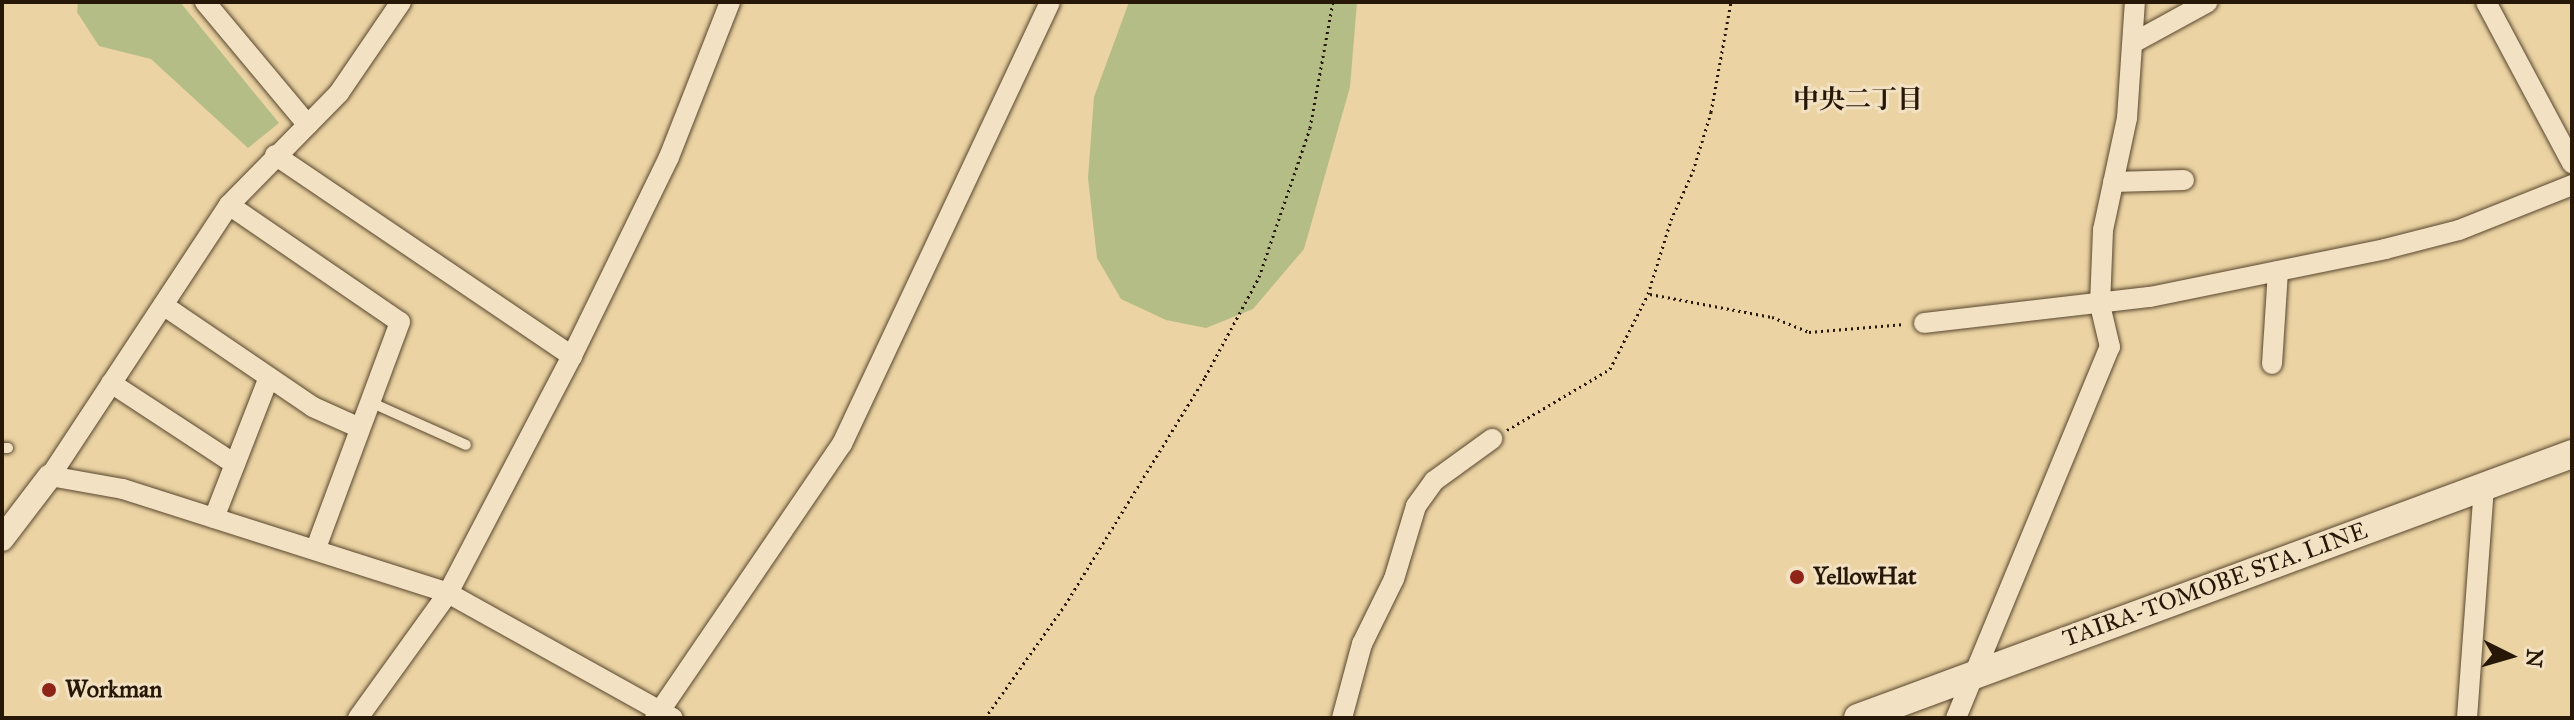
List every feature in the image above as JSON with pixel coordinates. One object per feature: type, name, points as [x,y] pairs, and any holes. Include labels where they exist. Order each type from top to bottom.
[{"type":"main road","name":"TAIRA-TOMOBE STA. LINE","points":[[1858,718],[2572,454]]},
{"type":"street","points":[[205,2],[308,125]]},
{"type":"street","points":[[358,718],[448,593],[572,356],[669,157],[730,2]]},
{"type":"street","points":[[50,476],[123,489],[448,593],[663,716],[842,444],[1050,2]]},
{"type":"street","points":[[1956,718],[2110,347],[2100,305],[2103,230],[2127,118],[2135,2]]},
{"type":"street","points":[[2133,43],[2208,2]]},
{"type":"street","points":[[2486,2],[2572,163]]},
{"type":"street","points":[[2,539],[50,476],[229,205],[339,93],[399,3]]},
{"type":"street","points":[[275,155],[572,356]]},
{"type":"street","points":[[2113,182],[2184,180]]},
{"type":"street","points":[[1924,323],[2100,305],[2278,271],[2459,230],[2572,185]]},
{"type":"street","points":[[229,205],[400,322],[315,550]]},
{"type":"street","points":[[2272,364],[2278,271]]},
{"type":"street","points":[[163,305],[313,407],[360,428]]},
{"type":"street","points":[[214,518],[269,377]]},
{"type":"street","points":[[111,383],[235,464]]},
{"type":"street","points":[[1342,718],[1362,644],[1394,579],[1416,506],[1434,481],[1492,439]]},
{"type":"street","points":[[2467,718],[2484,486]]},
{"type":"lane","points":[[370,402],[466,445]]},
{"type":"path","points":[[985,718],[1065,605],[1205,377],[1259,277],[1310,128],[1333,2]]},
{"type":"path","points":[[1492,439],[1610,369],[1648,294],[1711,112],[1731,2]]},
{"type":"path","points":[[1648,294],[1760,314],[1809,332],[1924,323]]},
{"type":"green space","points":[[78,2],[180,2],[279,123],[248,148],[151,59],[99,46],[77,12]]},
{"type":"green space","points":[[1129,2],[1357,2],[1350,87],[1304,249],[1253,309],[1206,328],[1166,320],[1121,299],[1097,258],[1088,178],[1094,97]]},
{"type":"place","name":"YellowHat","points":[[1797,577]]},
{"type":"place","name":"Workman","points":[[49,690]]},
{"type":"district","name":"中央二丁目","points":[[1858,100]]}]
